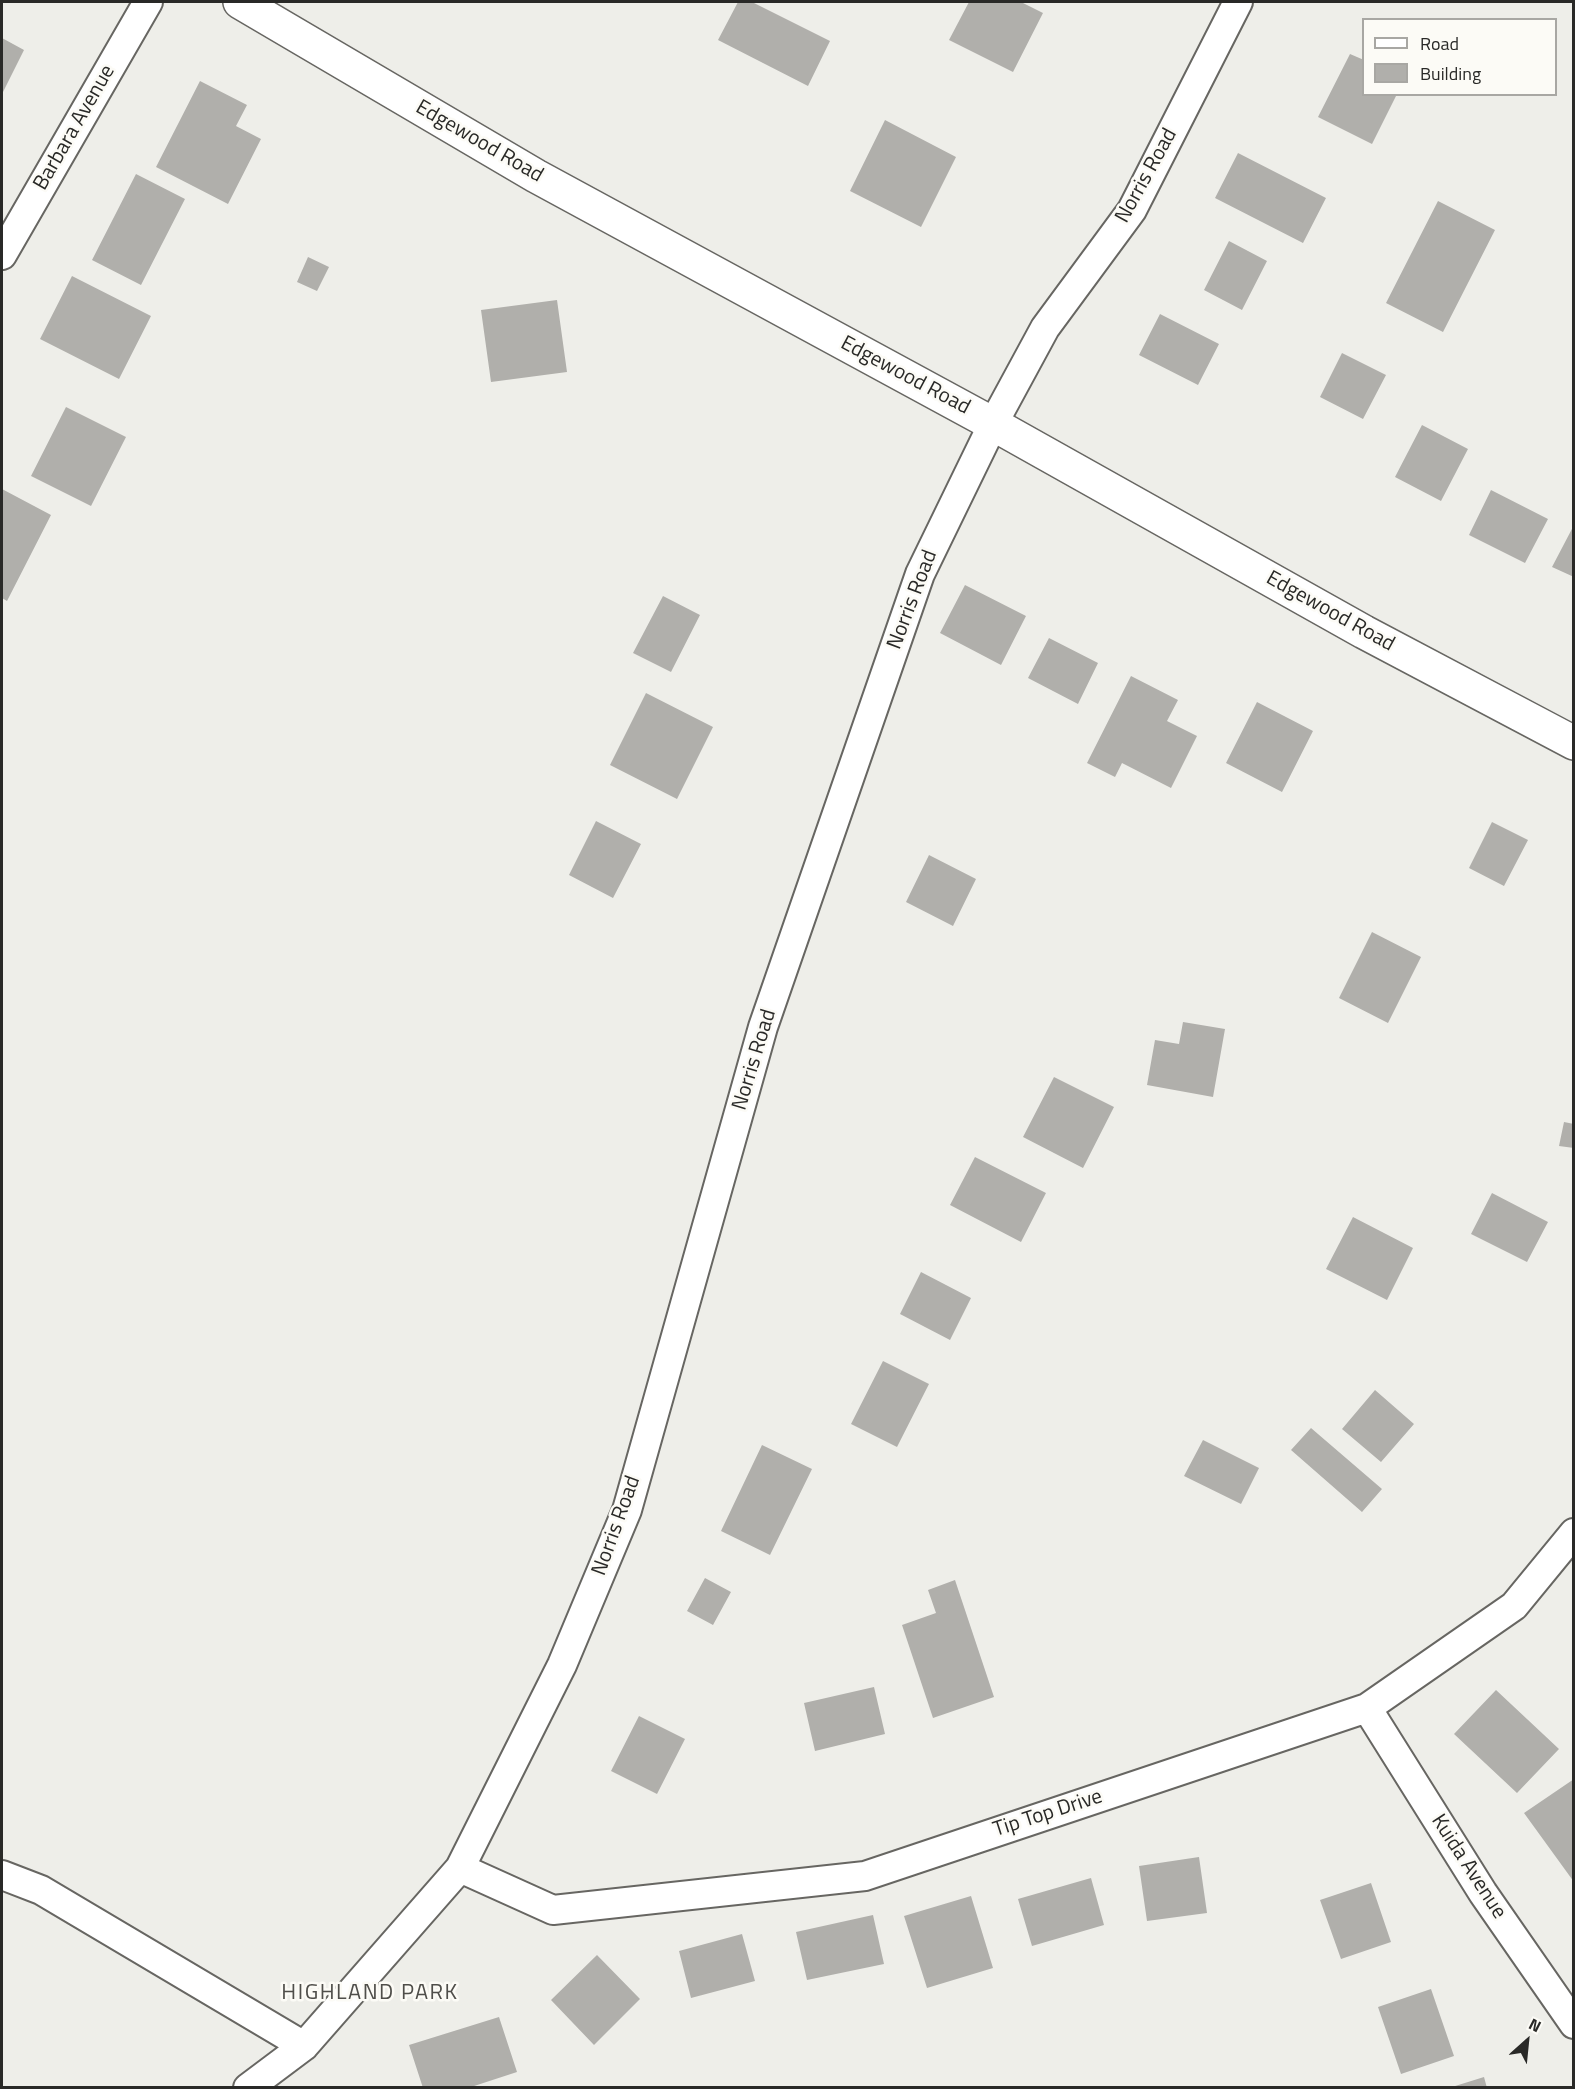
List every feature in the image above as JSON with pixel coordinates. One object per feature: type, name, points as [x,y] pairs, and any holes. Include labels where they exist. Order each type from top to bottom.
[{"type":"street","name":"Barbara Avenue","points":[[2,255],[148,2]]},
{"type":"street","name":"Edgewood Road","points":[[240,2],[536,177],[993,424],[1364,632],[1574,743]]},
{"type":"street","name":"Norris Road","points":[[248,2088],[304,2046],[460,1868],[562,1665],[627,1510],[763,1027],[920,574],[993,424],[1045,328],[1132,210],[1238,2]]},
{"type":"street","name":"Tip Top Drive","points":[[460,1868],[553,1910],[865,1876],[1367,1708],[1514,1606],[1574,1533]]},
{"type":"street","name":"Kuida Avenue","points":[[1367,1708],[1483,1893],[1574,2024]]},
{"type":"street","points":[[2,1875],[41,1890],[304,2046]]},
{"type":"building","points":[[738,2],[752,2],[830,41],[808,86],[718,40]]},
{"type":"building","points":[[969,2],[1021,2],[1043,13],[1013,72],[949,40]]},
{"type":"building","points":[[2,38],[24,50],[2,94]]},
{"type":"building","points":[[1350,54],[1362,59],[1362,96],[1396,96],[1372,144],[1318,117]]},
{"type":"building","points":[[200,81],[247,105],[236,126],[261,139],[228,204],[156,167]]},
{"type":"building","points":[[885,120],[956,157],[921,227],[850,191]]},
{"type":"building","points":[[1238,153],[1326,198],[1303,243],[1215,198]]},
{"type":"building","points":[[136,174],[185,199],[141,285],[92,260]]},
{"type":"building","points":[[1438,201],[1495,230],[1443,332],[1386,303]]},
{"type":"building","points":[[1229,241],[1267,261],[1242,310],[1204,290]]},
{"type":"building","points":[[308,257],[329,267],[317,291],[297,282]]},
{"type":"building","points":[[72,276],[151,316],[119,379],[40,339]]},
{"type":"building","points":[[557,300],[567,372],[491,382],[481,310]]},
{"type":"building","points":[[1160,314],[1219,344],[1198,385],[1139,355]]},
{"type":"building","points":[[1342,353],[1386,375],[1363,419],[1320,397]]},
{"type":"building","points":[[66,407],[126,437],[91,506],[31,476]]},
{"type":"building","points":[[1422,425],[1468,449],[1441,501],[1395,477]]},
{"type":"building","points":[[2,489],[51,515],[7,601],[2,598]]},
{"type":"building","points":[[1491,490],[1548,519],[1525,563],[1469,535]]},
{"type":"building","points":[[1574,525],[1574,577],[1552,567]]},
{"type":"building","points":[[965,585],[1026,616],[1001,665],[940,633]]},
{"type":"building","points":[[663,596],[700,615],[671,672],[633,653]]},
{"type":"building","points":[[1049,638],[1098,663],[1078,704],[1028,678]]},
{"type":"building","points":[[1131,676],[1178,700],[1167,721],[1197,736],[1171,788],[1122,763],[1115,777],[1087,763]]},
{"type":"building","points":[[646,693],[713,727],[677,799],[610,765]]},
{"type":"building","points":[[1257,702],[1313,731],[1282,792],[1226,763]]},
{"type":"building","points":[[596,821],[641,844],[613,898],[569,875]]},
{"type":"building","points":[[1492,822],[1528,840],[1504,886],[1469,868]]},
{"type":"building","points":[[929,855],[976,879],[953,926],[906,902]]},
{"type":"building","points":[[1372,932],[1421,957],[1388,1023],[1339,998]]},
{"type":"building","points":[[1183,1022],[1225,1029],[1213,1097],[1147,1085],[1155,1040],[1179,1044]]},
{"type":"building","points":[[1054,1077],[1114,1107],[1083,1168],[1023,1137]]},
{"type":"building","points":[[1564,1122],[1574,1124],[1574,1148],[1559,1146]]},
{"type":"building","points":[[975,1157],[1046,1193],[1021,1242],[950,1205]]},
{"type":"building","points":[[1492,1193],[1548,1222],[1527,1262],[1471,1234]]},
{"type":"building","points":[[1353,1217],[1413,1248],[1387,1300],[1326,1269]]},
{"type":"building","points":[[921,1272],[971,1298],[950,1340],[900,1314]]},
{"type":"building","points":[[883,1361],[929,1384],[897,1447],[851,1424]]},
{"type":"building","points":[[1375,1390],[1414,1424],[1381,1462],[1342,1429]]},
{"type":"building","points":[[1311,1428],[1382,1489],[1362,1512],[1291,1450]]},
{"type":"building","points":[[1203,1440],[1259,1468],[1241,1504],[1184,1476]]},
{"type":"building","points":[[762,1445],[812,1469],[770,1555],[721,1531]]},
{"type":"building","points":[[705,1578],[731,1592],[713,1625],[687,1611]]},
{"type":"building","points":[[955,1580],[994,1697],[933,1718],[902,1625],[936,1613],[928,1590]]},
{"type":"building","points":[[874,1687],[885,1734],[815,1751],[804,1703]]},
{"type":"building","points":[[1496,1690],[1559,1749],[1517,1793],[1454,1734]]},
{"type":"building","points":[[639,1716],[685,1739],[657,1794],[611,1771]]},
{"type":"building","points":[[1574,1779],[1574,1882],[1524,1813]]},
{"type":"building","points":[[1199,1857],[1207,1913],[1147,1921],[1139,1866]]},
{"type":"building","points":[[1091,1878],[1104,1925],[1032,1946],[1018,1899]]},
{"type":"building","points":[[1371,1883],[1391,1942],[1341,1959],[1320,1900]]},
{"type":"building","points":[[971,1896],[993,1968],[927,1988],[904,1916]]},
{"type":"building","points":[[873,1915],[884,1964],[807,1980],[796,1932]]},
{"type":"building","points":[[742,1934],[755,1981],[691,1998],[679,1951]]},
{"type":"building","points":[[597,1955],[640,1999],[594,2045],[551,2000]]},
{"type":"building","points":[[1431,1989],[1454,2056],[1401,2074],[1378,2007]]},
{"type":"building","points":[[499,2017],[517,2072],[468,2088],[423,2088],[409,2045]]},
{"type":"building","points":[[1484,2077],[1487,2088],[1452,2088],[1452,2087]]},
{"type":"district","name":"HIGHLAND PARK","points":[[370,1994]]}]
